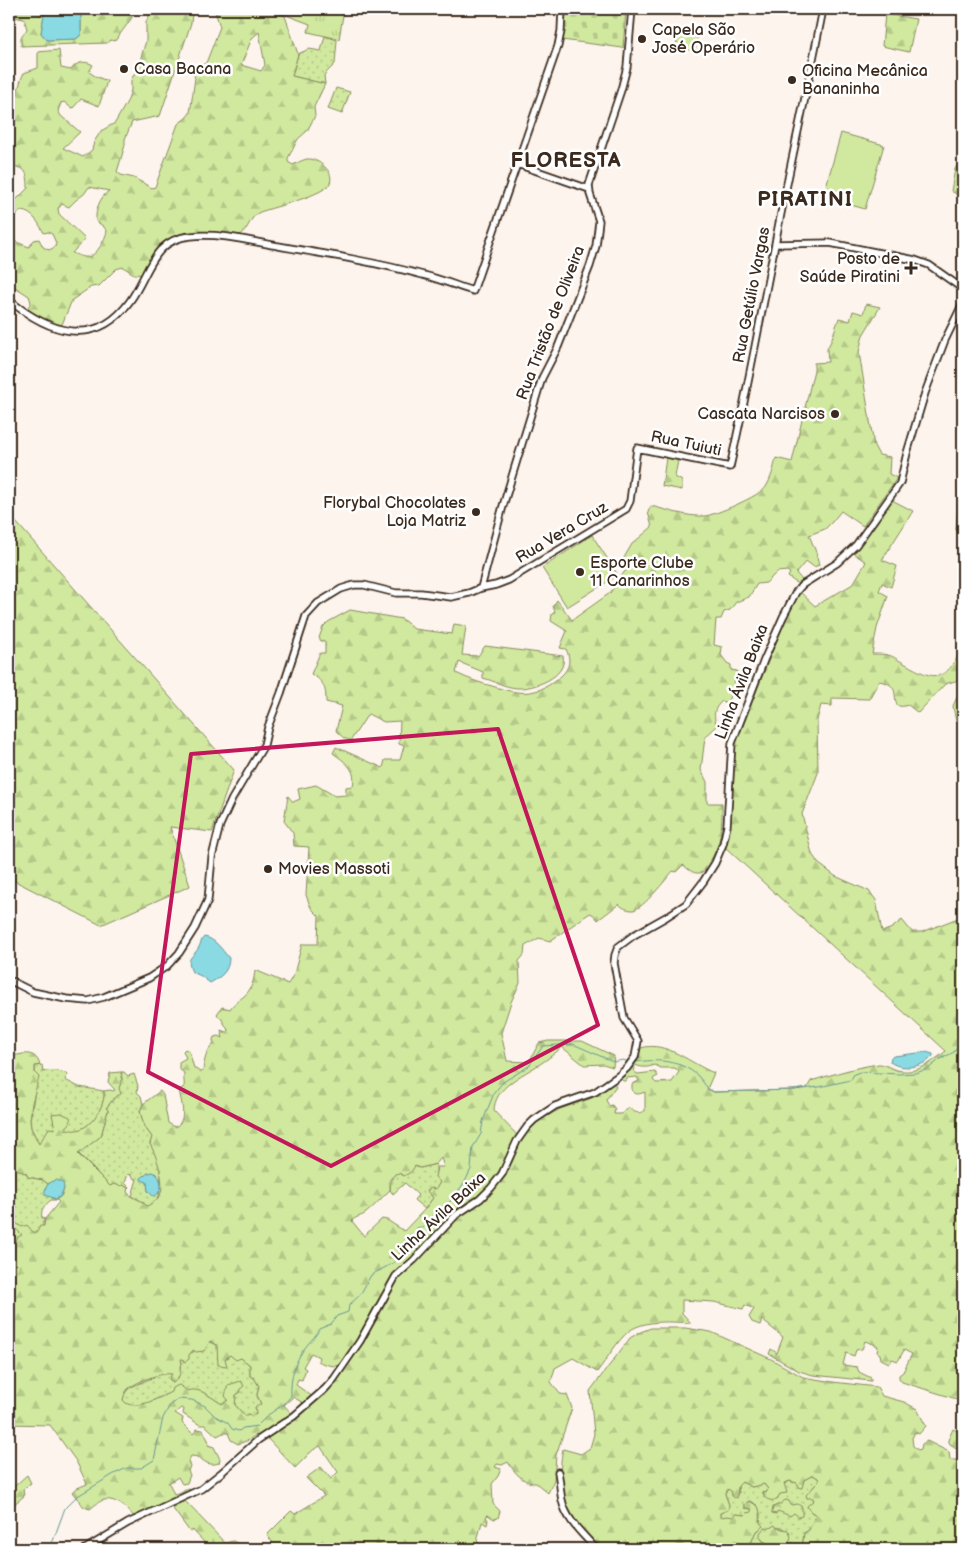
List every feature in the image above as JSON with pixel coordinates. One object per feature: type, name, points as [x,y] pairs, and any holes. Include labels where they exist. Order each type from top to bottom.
[{"type":"street","points":[[9,300],[40,322],[56,328],[78,333],[94,330],[110,321],[129,303],[149,265],[165,244],[179,237],[198,235],[231,238],[385,266],[424,275],[474,291],[558,46],[562,9]]},
{"type":"street","points":[[517,164],[589,189],[627,67],[632,9]]},
{"type":"street","name":"Rua Getúlio Vargas","points":[[730,467],[747,393],[822,9]]},
{"type":"street","name":"Rua Tristão de Oliveira","points":[[481,588],[542,378],[558,347],[596,246],[599,221],[589,189]]},
{"type":"street","points":[[775,244],[830,243],[902,257],[929,265],[963,289]]},
{"type":"street","name":"Linha Ávila Baixa","points":[[85,1549],[128,1523],[201,1489],[258,1440],[294,1416],[325,1389],[360,1341],[396,1276],[414,1260],[456,1215],[480,1199],[491,1188],[502,1174],[512,1151],[526,1128],[534,1120],[555,1106],[602,1088],[627,1068],[635,1057],[638,1041],[624,1018],[616,978],[615,955],[618,947],[634,935],[686,904],[715,863],[725,836],[732,742],[783,616],[802,585],[837,563],[856,545],[900,483],[906,453],[925,392],[945,340],[963,303]]},
{"type":"street","name":"Rua Vera Cruz","points":[[9,980],[33,992],[66,999],[88,1001],[104,997],[149,978],[167,966],[179,953],[195,928],[208,900],[212,857],[220,825],[232,800],[264,745],[268,727],[306,616],[318,603],[340,589],[354,585],[364,585],[396,593],[421,593],[451,597],[496,585],[519,576],[563,546],[624,511],[630,501],[637,448]]},
{"type":"street","name":"Rua Tuiuti","points":[[637,448],[730,467]]},
{"type":"street","points":[[558,1472],[562,1501],[571,1522],[596,1549]]},
{"type":"highlighted area","points":[[498,729],[598,1025],[331,1166],[148,1072],[191,754]]},
{"type":"green space","points":[[9,9],[45,9],[41,33],[47,40],[76,39],[81,35],[81,9],[136,9],[115,41],[111,40],[107,43],[21,46],[21,38],[27,29],[24,19],[9,16]]},
{"type":"green space","points":[[152,9],[189,9],[192,14],[191,23],[160,116],[132,122],[125,139],[117,172],[134,178],[152,188],[155,187],[178,124],[190,113],[195,78],[194,69],[206,63],[220,27],[215,11],[209,9],[270,9],[285,16],[298,54],[292,76],[325,84],[314,107],[315,116],[307,131],[298,139],[288,158],[288,162],[293,165],[311,159],[320,163],[330,174],[330,183],[319,192],[256,214],[245,231],[238,236],[208,235],[171,241],[144,275],[134,274],[123,267],[116,269],[99,286],[91,287],[72,300],[61,326],[56,328],[26,311],[31,302],[29,296],[15,287],[9,291],[9,239],[29,247],[34,240],[39,239],[43,247],[49,250],[55,247],[56,243],[52,234],[44,233],[35,219],[29,214],[21,211],[12,218],[9,218],[9,207],[28,188],[26,174],[22,169],[14,168],[9,170],[9,103],[17,93],[24,73],[38,68],[38,52],[59,50],[61,68],[71,70],[75,65],[84,62],[93,65],[89,72],[107,81],[99,106],[81,99],[73,108],[64,102],[61,103],[58,111],[61,116],[80,132],[63,148],[83,157],[92,150],[94,142],[101,131],[115,123],[128,100],[131,80],[138,67],[146,41],[146,22]],"holes":[[[259,32],[265,65],[261,71],[241,65],[252,38]],[[89,187],[109,191],[97,208],[96,217],[96,221],[107,231],[102,243],[91,256],[86,257],[72,253],[85,239],[59,214],[58,209],[62,204],[69,207]]]},
{"type":"green space","points":[[270,9],[344,9],[339,39],[308,32],[310,24]]},
{"type":"green space","points":[[564,9],[626,9],[623,48],[562,40]]},
{"type":"green space","points":[[885,14],[916,19],[909,52],[882,46]]},
{"type":"green space","points":[[679,32],[698,34],[695,50],[675,49]]},
{"type":"green space","points":[[325,36],[337,40],[335,64],[324,75],[325,84],[292,76],[298,54],[309,49],[321,51]]},
{"type":"green space","points":[[336,88],[350,92],[342,114],[328,109]]},
{"type":"green space","points":[[841,133],[884,145],[865,209],[823,197]]},
{"type":"green space","points":[[961,159],[963,160],[963,198],[951,191],[955,169]]},
{"type":"green space","points":[[866,304],[880,307],[863,335],[859,352],[874,446],[879,455],[890,457],[889,474],[897,478],[863,526],[841,511],[825,529],[809,535],[819,565],[814,567],[806,561],[796,573],[802,580],[798,584],[788,577],[790,573],[787,571],[777,572],[766,583],[757,584],[749,597],[736,602],[730,610],[724,612],[721,619],[716,619],[714,645],[722,647],[721,655],[731,665],[731,670],[737,671],[733,689],[727,703],[722,701],[715,710],[714,715],[717,726],[705,737],[701,770],[707,782],[707,803],[722,803],[719,842],[713,857],[701,873],[693,872],[683,865],[676,872],[673,871],[642,905],[633,910],[623,908],[619,904],[598,920],[590,913],[550,941],[539,938],[525,946],[524,955],[519,961],[520,983],[511,1002],[501,1033],[507,1061],[529,1062],[539,1043],[548,1041],[582,1041],[614,1056],[613,1067],[603,1064],[584,1065],[562,1047],[504,1088],[495,1103],[494,1111],[518,1136],[493,1182],[479,1195],[460,1206],[412,1257],[396,1271],[365,1327],[339,1366],[328,1365],[318,1361],[319,1357],[311,1353],[303,1367],[306,1369],[302,1380],[298,1379],[296,1385],[313,1397],[305,1404],[293,1397],[284,1405],[292,1414],[259,1436],[256,1435],[238,1444],[231,1440],[228,1433],[217,1436],[205,1425],[200,1425],[183,1414],[184,1409],[181,1408],[175,1413],[183,1418],[182,1423],[193,1434],[197,1429],[203,1430],[209,1442],[208,1445],[214,1447],[220,1459],[219,1463],[210,1464],[191,1456],[188,1462],[190,1475],[187,1483],[182,1484],[178,1477],[169,1483],[174,1494],[185,1489],[191,1491],[135,1518],[118,1502],[109,1500],[102,1501],[90,1509],[84,1507],[72,1492],[87,1484],[76,1461],[50,1425],[9,1424],[9,1238],[16,1242],[18,1237],[22,1235],[15,1228],[16,1223],[22,1227],[27,1225],[33,1232],[37,1232],[40,1226],[44,1226],[45,1219],[59,1202],[56,1199],[62,1195],[64,1188],[52,1181],[48,1184],[43,1180],[28,1177],[26,1173],[13,1166],[9,1166],[9,1057],[28,1054],[35,1057],[40,1065],[35,1066],[35,1073],[39,1077],[32,1103],[30,1120],[31,1128],[39,1144],[49,1128],[55,1129],[52,1114],[61,1113],[70,1117],[70,1123],[64,1129],[82,1129],[92,1121],[103,1103],[104,1091],[115,1090],[108,1082],[110,1073],[121,1072],[122,1080],[119,1088],[121,1094],[115,1097],[106,1108],[108,1110],[101,1136],[78,1154],[110,1186],[114,1184],[123,1185],[128,1188],[127,1192],[129,1194],[147,1206],[156,1200],[161,1192],[162,1185],[158,1162],[150,1144],[152,1137],[144,1126],[140,1111],[143,1104],[160,1091],[163,1095],[168,1123],[175,1127],[179,1124],[183,1116],[179,1090],[184,1087],[184,1073],[179,1069],[179,1062],[186,1058],[183,1051],[185,1049],[189,1051],[194,1068],[200,1072],[203,1071],[207,1053],[214,1044],[214,1037],[219,1036],[223,1038],[221,1030],[226,1032],[228,1030],[217,1014],[222,1007],[230,1009],[249,991],[255,970],[288,984],[294,974],[302,944],[318,944],[319,916],[311,908],[306,895],[309,847],[294,846],[293,833],[284,821],[288,796],[293,802],[300,799],[298,789],[316,785],[335,796],[346,795],[346,787],[353,786],[352,770],[333,753],[336,747],[383,768],[385,760],[400,760],[404,746],[399,744],[400,721],[384,722],[368,714],[351,740],[345,739],[336,731],[342,706],[326,702],[323,685],[319,679],[311,674],[320,653],[325,653],[325,641],[321,641],[319,638],[323,627],[328,622],[350,610],[402,619],[414,629],[452,634],[454,624],[466,626],[462,655],[478,656],[485,646],[563,656],[563,663],[555,676],[540,684],[524,688],[508,686],[483,678],[483,672],[459,662],[456,673],[478,682],[511,691],[528,692],[544,688],[561,676],[569,663],[566,649],[560,648],[567,631],[551,621],[552,614],[555,612],[553,606],[557,600],[572,620],[610,593],[625,571],[621,563],[632,544],[652,527],[648,512],[651,506],[684,514],[704,516],[717,513],[762,491],[769,480],[776,458],[792,462],[814,370],[814,363],[828,362],[827,349],[839,318],[850,321],[853,311],[863,314]],"holes":[[[441,1158],[444,1167],[437,1167],[435,1177],[440,1182],[436,1189],[431,1188],[427,1191],[433,1198],[404,1231],[387,1220],[382,1219],[364,1236],[352,1221],[366,1213],[390,1190],[390,1180],[395,1174],[399,1173],[404,1176],[411,1172],[415,1166],[420,1168],[436,1164]],[[210,1341],[217,1345],[218,1365],[227,1366],[225,1359],[230,1355],[236,1360],[241,1358],[250,1365],[250,1376],[254,1378],[259,1386],[257,1395],[261,1404],[255,1407],[256,1414],[245,1416],[235,1405],[236,1395],[241,1392],[240,1389],[244,1386],[241,1381],[228,1385],[225,1396],[228,1400],[222,1404],[197,1390],[188,1391],[179,1385],[160,1398],[139,1405],[127,1404],[123,1400],[128,1389],[150,1378],[162,1374],[172,1374],[169,1379],[173,1383],[179,1376],[182,1364],[181,1359],[185,1362],[189,1359],[189,1355],[193,1350],[196,1352],[204,1351]]]},
{"type":"green space","points":[[666,458],[678,460],[675,477],[682,481],[682,490],[662,486]]},
{"type":"green space","points":[[963,470],[963,535],[956,530],[960,477]]},
{"type":"green space","points":[[892,500],[913,511],[882,560],[897,566],[891,587],[882,583],[879,591],[888,596],[877,628],[872,654],[890,656],[922,673],[937,676],[950,668],[963,647],[963,726],[956,722],[953,706],[962,686],[962,679],[945,684],[918,713],[908,705],[899,706],[896,702],[892,686],[879,681],[869,699],[832,698],[832,706],[821,705],[817,720],[818,773],[802,814],[812,854],[818,863],[835,876],[869,891],[876,900],[882,932],[892,928],[902,920],[912,932],[922,932],[963,916],[963,1401],[902,1382],[899,1375],[903,1372],[912,1354],[904,1350],[898,1361],[892,1359],[889,1363],[881,1359],[880,1354],[877,1352],[878,1346],[865,1341],[862,1349],[856,1350],[854,1356],[846,1353],[843,1365],[857,1367],[859,1372],[871,1378],[871,1381],[813,1375],[799,1371],[769,1354],[771,1349],[777,1353],[783,1337],[762,1320],[760,1325],[752,1322],[749,1317],[754,1309],[745,1305],[743,1309],[714,1302],[682,1300],[682,1313],[691,1323],[659,1322],[636,1327],[620,1340],[597,1372],[573,1358],[555,1368],[551,1382],[560,1394],[567,1395],[572,1408],[556,1455],[554,1480],[548,1493],[536,1483],[527,1482],[520,1477],[508,1462],[502,1465],[497,1464],[495,1467],[501,1469],[492,1484],[493,1504],[500,1511],[498,1518],[494,1519],[488,1515],[486,1517],[488,1520],[487,1525],[482,1522],[477,1541],[479,1543],[476,1547],[473,1544],[461,1549],[267,1549],[273,1543],[267,1535],[291,1511],[295,1514],[324,1496],[306,1478],[321,1467],[331,1479],[338,1472],[320,1446],[313,1450],[295,1468],[266,1437],[299,1416],[330,1389],[360,1346],[400,1276],[422,1256],[456,1218],[485,1199],[506,1176],[523,1137],[540,1120],[560,1109],[592,1098],[614,1083],[616,1086],[606,1100],[609,1106],[612,1105],[615,1109],[614,1114],[621,1114],[629,1108],[637,1113],[645,1111],[645,1092],[636,1094],[632,1090],[632,1084],[639,1081],[637,1077],[627,1078],[625,1081],[621,1079],[633,1066],[635,1067],[634,1072],[638,1074],[655,1072],[658,1076],[653,1080],[656,1083],[672,1082],[679,1072],[675,1068],[661,1068],[655,1065],[644,1067],[633,1064],[639,1056],[641,1048],[650,1046],[669,1050],[714,1073],[707,1089],[714,1092],[807,1088],[811,1081],[879,1064],[897,1070],[911,1071],[924,1066],[946,1051],[725,847],[729,830],[735,746],[796,595],[799,591],[815,606],[853,584],[866,562],[853,553]]},
{"type":"green space","points":[[9,514],[234,770],[212,832],[170,827],[190,886],[101,925],[9,878]]},
{"type":"green space","name":"Esporte Clube 11 Canarinhos","points":[[592,535],[618,575],[567,607],[542,568]]},
{"type":"green space","points":[[42,1065],[43,1072],[55,1071],[68,1074],[65,1080],[79,1087],[104,1091],[104,1096],[98,1114],[89,1124],[74,1131],[55,1129],[39,1144],[31,1128],[30,1120],[36,1085],[35,1066]]},
{"type":"green space","points":[[121,1072],[128,1076],[134,1074],[138,1086],[137,1092],[141,1096],[143,1104],[140,1111],[144,1126],[152,1137],[150,1144],[160,1169],[161,1185],[160,1179],[148,1173],[144,1177],[148,1184],[148,1191],[158,1194],[160,1190],[158,1198],[146,1207],[143,1202],[132,1196],[137,1179],[134,1179],[132,1175],[128,1174],[125,1183],[128,1188],[123,1185],[114,1184],[110,1186],[78,1153],[101,1136],[108,1110],[106,1108],[115,1097],[122,1080]]},
{"type":"green space","points":[[436,1164],[436,1177],[440,1182],[433,1198],[425,1209],[414,1200],[418,1195],[405,1183],[393,1194],[390,1190],[392,1179],[397,1174],[415,1166],[420,1168]]},
{"type":"green space","points":[[13,1165],[26,1173],[28,1177],[43,1180],[48,1184],[45,1190],[52,1198],[57,1200],[51,1200],[42,1210],[42,1218],[45,1219],[43,1234],[47,1236],[47,1239],[30,1243],[26,1253],[20,1256],[17,1253],[16,1244],[9,1238],[9,1166]]},
{"type":"green space","points":[[651,1328],[685,1328],[711,1332],[771,1359],[803,1377],[877,1387],[882,1396],[904,1402],[917,1409],[926,1426],[919,1434],[915,1432],[912,1438],[913,1446],[918,1450],[927,1441],[949,1452],[950,1460],[962,1460],[961,1451],[950,1444],[948,1440],[953,1429],[963,1434],[963,1549],[802,1549],[804,1533],[809,1530],[816,1515],[807,1506],[814,1500],[813,1498],[807,1498],[806,1495],[819,1481],[813,1475],[804,1480],[802,1488],[797,1483],[790,1481],[784,1483],[787,1493],[780,1494],[777,1499],[773,1500],[764,1497],[763,1492],[766,1493],[768,1489],[764,1484],[752,1487],[742,1482],[738,1486],[737,1497],[735,1498],[728,1489],[725,1494],[729,1505],[728,1510],[720,1513],[720,1517],[733,1517],[735,1514],[745,1515],[752,1512],[751,1509],[745,1508],[745,1504],[749,1501],[758,1506],[760,1523],[763,1526],[755,1533],[752,1541],[741,1549],[599,1549],[576,1524],[565,1503],[561,1485],[563,1449],[581,1454],[590,1448],[594,1434],[590,1391],[630,1338]]},
{"type":"green space","points":[[209,1341],[217,1345],[225,1359],[230,1355],[241,1358],[250,1365],[250,1376],[254,1377],[259,1386],[257,1395],[261,1404],[252,1416],[248,1414],[245,1416],[235,1405],[236,1395],[228,1398],[222,1404],[204,1393],[191,1390],[173,1392],[145,1404],[133,1406],[123,1400],[124,1394],[129,1388],[163,1373],[170,1373],[178,1379],[181,1359]]},
{"type":"green space","points":[[27,1475],[31,1483],[23,1489],[24,1496],[9,1507],[9,1491]]},
{"type":"green space","points":[[813,1475],[819,1481],[813,1487],[814,1500],[810,1511],[816,1515],[809,1530],[804,1533],[802,1549],[791,1549],[783,1528],[777,1528],[760,1537],[763,1541],[777,1547],[773,1549],[741,1549],[752,1541],[755,1533],[759,1530],[760,1512],[757,1505],[749,1501],[745,1504],[745,1508],[751,1509],[753,1512],[745,1515],[736,1514],[733,1517],[720,1517],[720,1513],[729,1505],[725,1494],[728,1489],[739,1493],[738,1486],[742,1482],[752,1487],[764,1484],[768,1489],[766,1493],[763,1492],[777,1499],[784,1484],[790,1481],[797,1483],[800,1488],[804,1480]]},
{"type":"green space","points":[[785,1500],[789,1501],[791,1505],[798,1504],[802,1507],[802,1516],[799,1517],[794,1513],[790,1516],[778,1511],[776,1514],[772,1513],[773,1507]]},
{"type":"green space","points":[[185,1501],[225,1543],[233,1541],[237,1543],[235,1549],[208,1549],[193,1530],[190,1532],[171,1506]]},
{"type":"green space","points":[[775,1525],[777,1528],[788,1530],[791,1537],[789,1542],[791,1549],[773,1549],[777,1547],[763,1541],[760,1537],[760,1533],[764,1528],[768,1529]]},
{"type":"water","points":[[45,9],[81,9],[81,35],[76,39],[47,40],[41,33]]},
{"type":"water","points":[[204,937],[215,942],[229,958],[228,967],[224,973],[210,983],[192,972],[189,963]]},
{"type":"water","points":[[926,1052],[933,1054],[933,1056],[919,1065],[907,1067],[890,1062],[891,1057],[894,1056]]},
{"type":"water","points":[[153,1172],[161,1183],[160,1190],[155,1196],[148,1191],[147,1182],[141,1180],[148,1173]]},
{"type":"water","points":[[57,1180],[63,1183],[64,1188],[60,1197],[56,1199],[45,1195],[45,1189],[48,1185]]},
{"type":"waterway","points":[[635,1062],[660,1061],[684,1067],[698,1076],[714,1092],[794,1090],[851,1080],[854,1074],[860,1072],[915,1073],[928,1069],[939,1060],[954,1052],[963,1039]]},
{"type":"waterway","points":[[45,1549],[53,1541],[65,1508],[76,1497],[114,1474],[127,1468],[141,1468],[154,1460],[163,1418],[170,1405],[178,1399],[192,1400],[205,1406],[215,1416],[228,1423],[232,1429],[239,1431],[243,1428],[257,1426],[268,1415],[284,1404],[291,1396],[291,1382],[297,1362],[303,1350],[319,1329],[331,1324],[337,1316],[348,1312],[349,1305],[360,1295],[371,1275],[395,1262],[405,1245],[406,1237],[414,1235],[417,1228],[424,1226],[442,1207],[448,1204],[465,1182],[471,1169],[473,1147],[481,1134],[483,1121],[494,1093],[503,1082],[529,1066],[543,1046],[573,1044],[614,1062],[623,1060],[629,1062]]},
{"type":"place","name":"Capela São José Operário","points":[[642,39]]},
{"type":"place","name":"Casa Bacana","points":[[124,69]]},
{"type":"place","name":"Oficina Mecânica Bananinha","points":[[792,80]]},
{"type":"place","name":"Posto de Saúde Piratini","points":[[911,268]]},
{"type":"place","name":"Cascata Narcisos","points":[[835,414]]},
{"type":"place","name":"Florybal Chocolates Loja Matriz","points":[[476,512]]},
{"type":"place","name":"Esporte Clube 11 Canarinhos","points":[[580,572]]},
{"type":"place","name":"Movies Massoti","points":[[268,869]]},
{"type":"district","name":"FLORESTA","points":[[566,160]]},
{"type":"district","name":"PIRATINI","points":[[805,199]]}]
